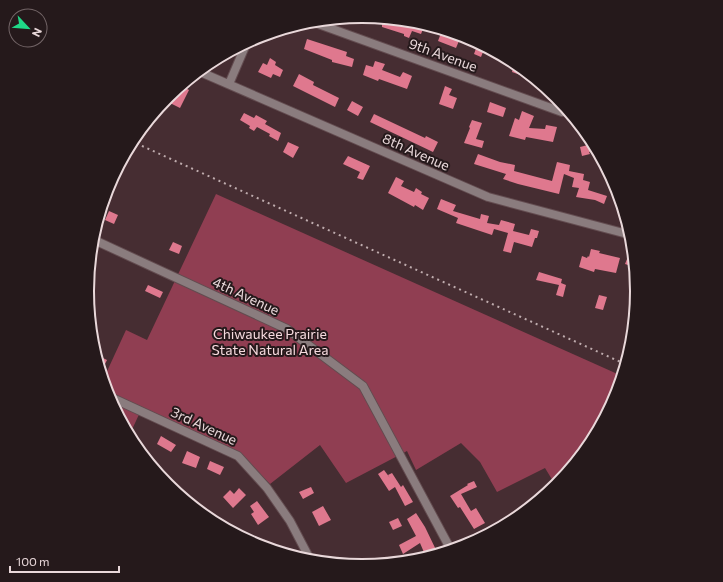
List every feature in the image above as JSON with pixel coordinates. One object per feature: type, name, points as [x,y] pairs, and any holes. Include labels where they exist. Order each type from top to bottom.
[{"type":"street","name":"9th Avenue","points":[[323,26],[561,112]]},
{"type":"street","points":[[229,84],[244,50]]},
{"type":"street","name":"8th Avenue","points":[[204,74],[488,197],[623,233]]},
{"type":"street","name":"4th Avenue","points":[[98,242],[287,329],[364,386],[448,545]]},
{"type":"street","name":"3rd Avenue","points":[[117,400],[238,456],[267,488],[290,521],[307,554]]},
{"type":"green space","name":"Chiwaukee Prairie State Natural Area","points":[[216,194],[616,373],[609,394],[594,425],[574,454],[552,480],[545,468],[497,492],[480,462],[461,443],[416,470],[407,451],[346,483],[320,445],[270,484],[249,463],[220,444],[142,408],[132,430],[121,410],[107,372],[126,330],[147,340]]},
{"type":"building","points":[[382,24],[396,25],[423,30],[421,34],[412,31],[409,38],[404,36],[404,34],[382,27]]},
{"type":"building","points":[[440,35],[459,41],[456,48],[438,41]]},
{"type":"building","points":[[307,39],[347,52],[346,56],[354,59],[352,67],[332,62],[332,60],[304,49]]},
{"type":"building","points":[[476,49],[483,52],[481,57],[474,54]]},
{"type":"building","points":[[270,58],[276,62],[275,65],[283,70],[280,77],[273,74],[271,78],[258,72],[263,63],[267,65]]},
{"type":"building","points":[[375,61],[385,64],[382,70],[400,77],[403,72],[412,76],[407,89],[363,75],[366,65],[373,67]]},
{"type":"building","points":[[513,70],[521,75],[512,72]]},
{"type":"building","points":[[299,74],[314,82],[313,85],[339,98],[335,107],[293,86]]},
{"type":"building","points":[[445,86],[452,89],[449,95],[457,98],[453,109],[439,104]]},
{"type":"building","points":[[187,89],[189,90],[180,108],[170,103]]},
{"type":"building","points":[[352,101],[363,107],[358,116],[347,110]]},
{"type":"building","points":[[490,102],[506,108],[503,117],[487,112]]},
{"type":"building","points":[[522,111],[534,116],[529,128],[545,129],[546,125],[557,127],[553,142],[526,137],[525,140],[509,136],[515,118],[519,120]]},
{"type":"building","points":[[244,113],[254,118],[256,115],[267,121],[265,124],[281,133],[278,141],[269,136],[270,134],[257,127],[254,131],[249,128],[250,126],[240,120]]},
{"type":"building","points":[[374,114],[425,138],[426,136],[438,142],[433,152],[370,122]]},
{"type":"building","points":[[472,120],[482,123],[476,139],[484,141],[482,148],[464,143]]},
{"type":"building","points":[[288,142],[299,147],[293,158],[283,152]]},
{"type":"building","points":[[586,145],[590,152],[589,152],[590,154],[582,156],[580,147]]},
{"type":"building","points":[[478,154],[500,162],[515,165],[514,171],[552,181],[557,162],[570,165],[569,171],[584,174],[583,180],[590,182],[588,190],[607,196],[604,204],[595,200],[576,197],[579,188],[572,187],[574,178],[564,174],[559,194],[518,184],[503,179],[506,174],[474,164]]},
{"type":"building","points":[[348,156],[370,166],[363,180],[357,178],[360,172],[343,164]]},
{"type":"building","points":[[396,177],[404,181],[401,186],[414,192],[416,188],[422,192],[421,194],[429,198],[423,210],[415,205],[414,207],[388,193]]},
{"type":"building","points":[[441,199],[456,205],[453,211],[480,219],[481,214],[489,216],[487,223],[499,225],[501,220],[515,224],[513,231],[529,235],[531,229],[539,231],[537,238],[535,238],[532,247],[514,242],[511,253],[503,251],[508,233],[494,229],[492,235],[456,223],[458,218],[437,209]]},
{"type":"building","points":[[109,211],[118,215],[114,224],[105,220]]},
{"type":"building","points":[[173,242],[182,246],[179,254],[169,250]]},
{"type":"building","points":[[591,249],[600,251],[599,253],[620,258],[616,273],[595,269],[594,272],[579,267],[582,256],[587,258],[588,256],[589,257]]},
{"type":"building","points":[[539,272],[562,279],[561,283],[566,285],[563,297],[556,295],[559,285],[536,280]]},
{"type":"building","points":[[148,285],[163,292],[160,298],[145,291]]},
{"type":"building","points":[[599,295],[607,297],[603,310],[595,308]]},
{"type":"building","points":[[102,358],[107,360],[104,365]]},
{"type":"building","points":[[161,436],[176,445],[171,452],[157,444]]},
{"type":"building","points":[[187,451],[200,457],[196,468],[182,463]]},
{"type":"building","points":[[210,461],[224,467],[220,475],[207,469]]},
{"type":"building","points":[[384,470],[390,478],[388,475],[392,473],[401,487],[403,485],[413,502],[405,506],[395,487],[389,491],[378,474]]},
{"type":"building","points":[[474,481],[477,487],[461,494],[471,511],[476,508],[485,523],[474,529],[460,507],[458,508],[450,496]]},
{"type":"building","points":[[311,487],[314,493],[303,499],[299,492]]},
{"type":"building","points":[[239,488],[246,495],[233,508],[223,497],[230,490],[234,494]]},
{"type":"building","points":[[257,501],[269,517],[258,525],[251,514],[254,512],[250,506]]},
{"type":"building","points":[[323,506],[331,520],[319,526],[312,512]]},
{"type":"building","points":[[416,513],[425,527],[435,549],[424,552],[420,543],[403,554],[399,545],[416,536],[407,519]]},
{"type":"building","points":[[398,518],[402,526],[393,530],[389,522]]},
{"type":"railway","points":[[138,144],[620,362]]}]
